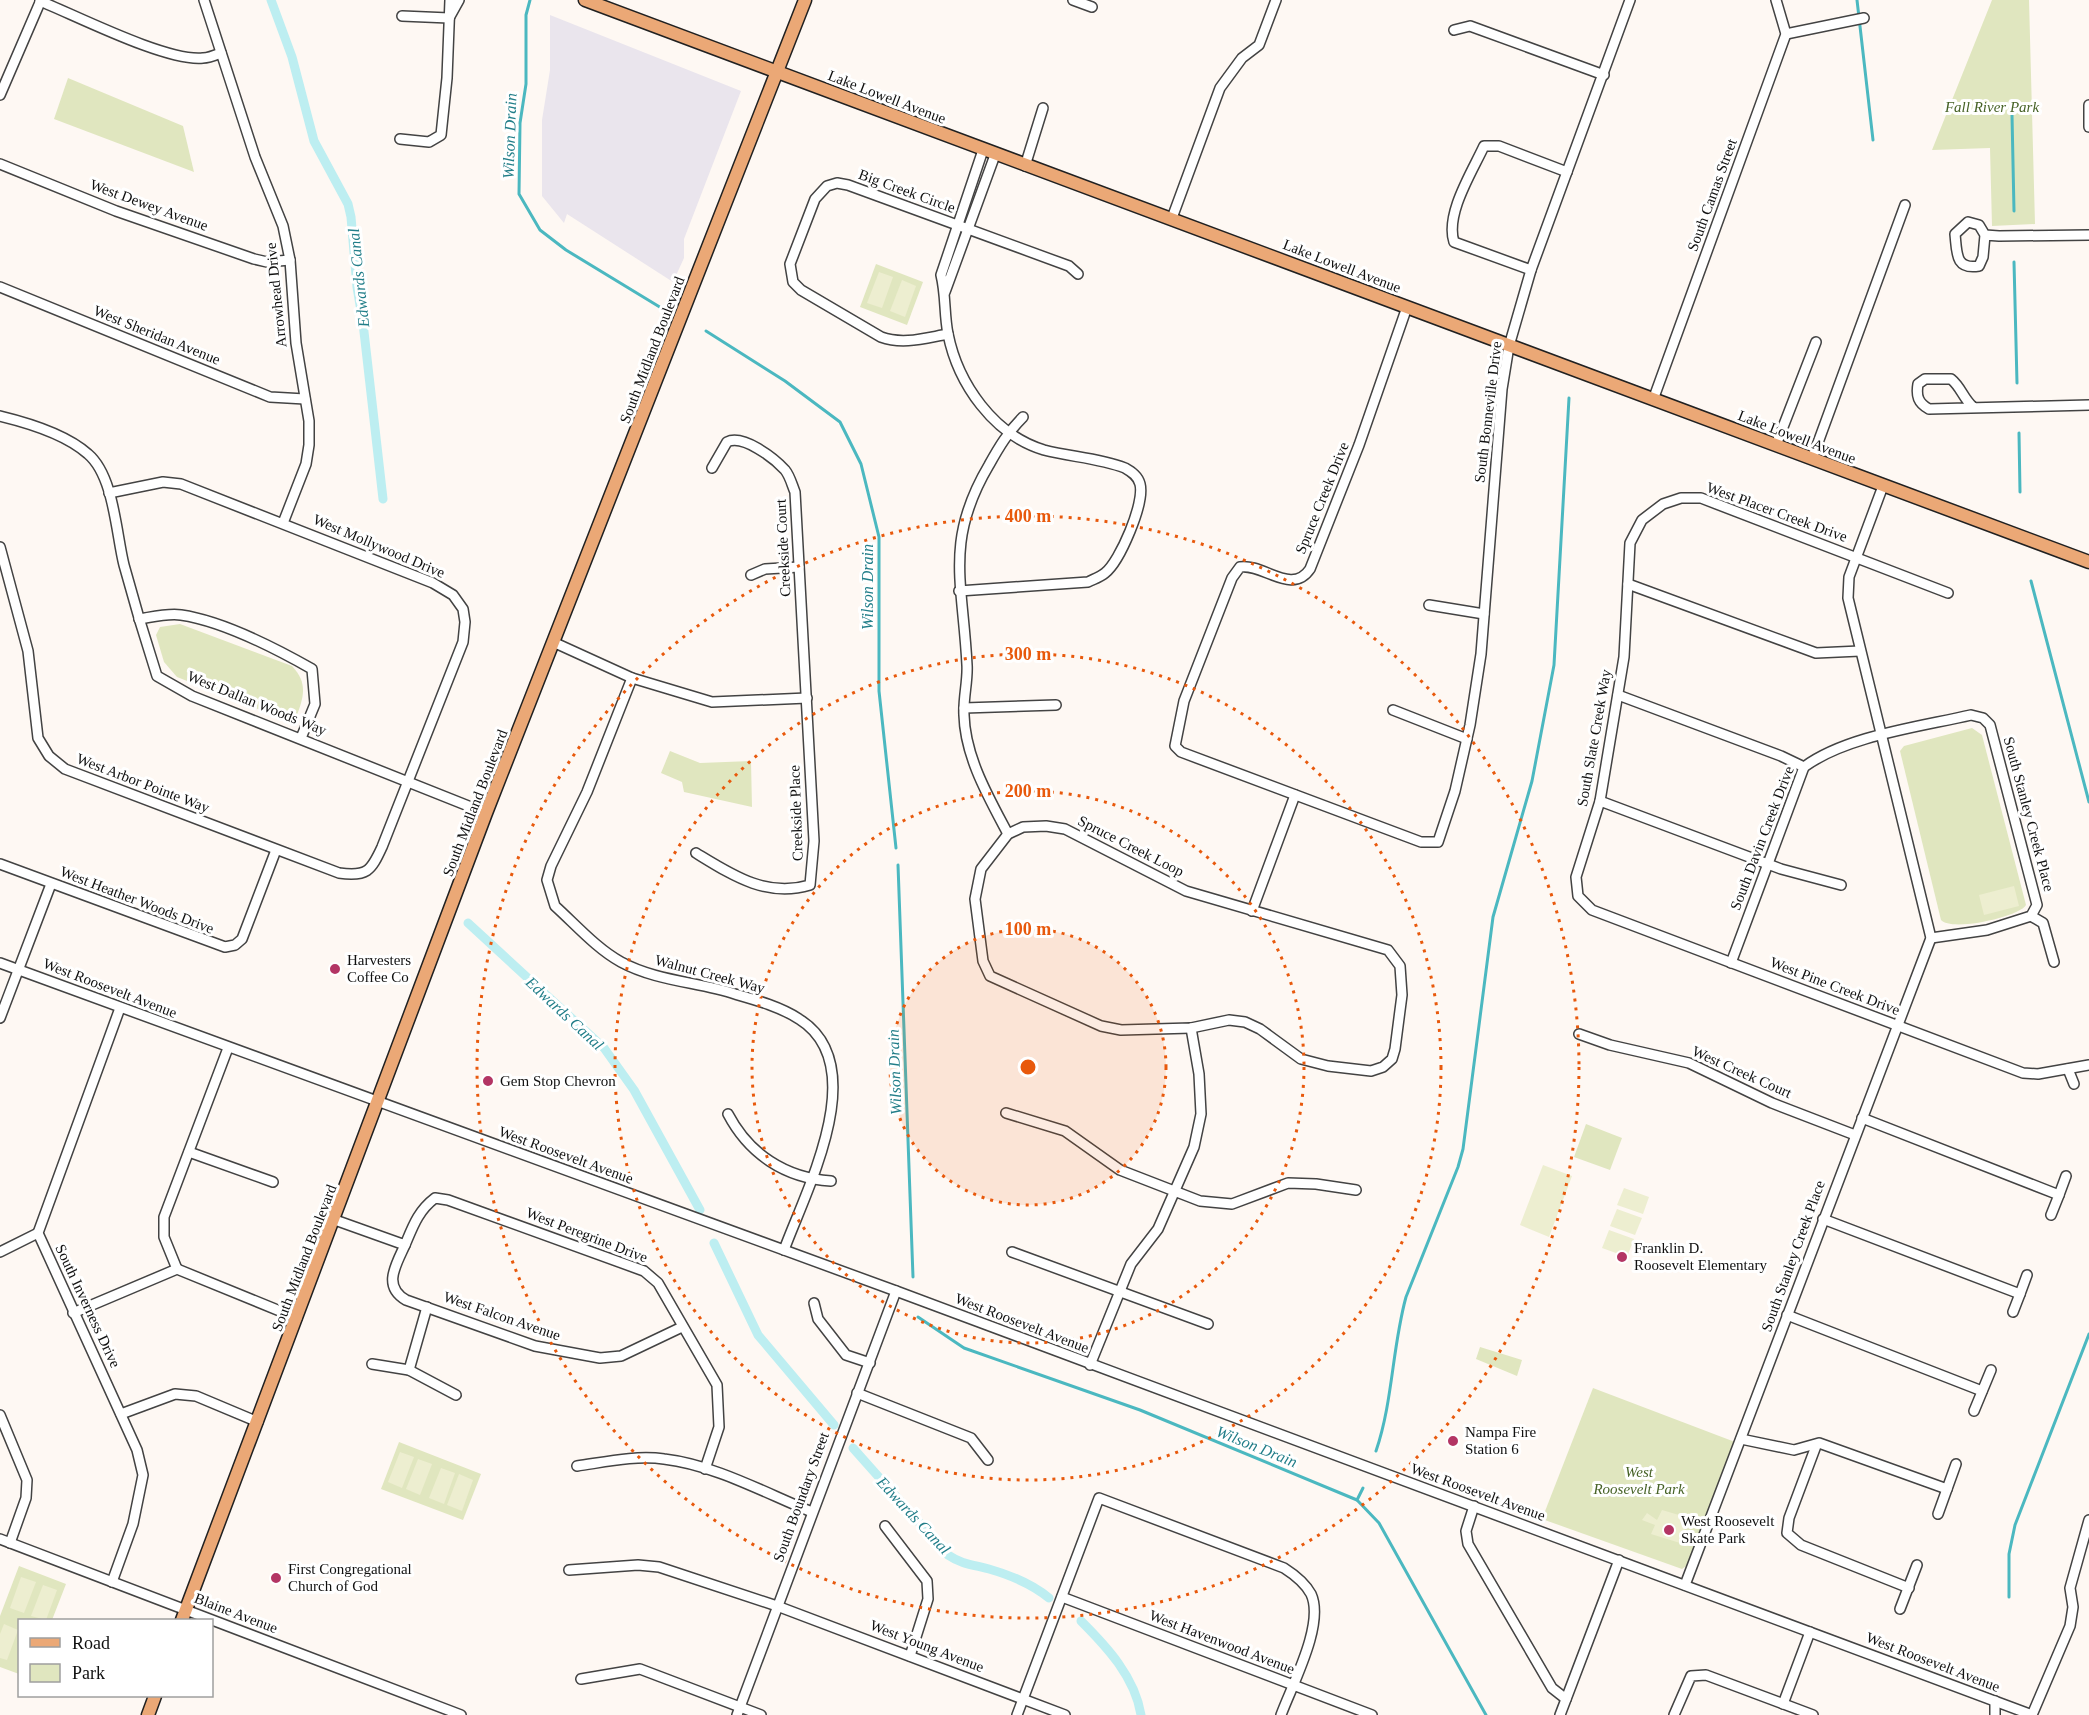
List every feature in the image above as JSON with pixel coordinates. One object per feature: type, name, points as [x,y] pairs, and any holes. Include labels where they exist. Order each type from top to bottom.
[{"type":"main road","name":"Lake Lowell Avenue","points":[[585,0],[605,4],[1025,166],[1172,218],[2089,562]]},
{"type":"main road","name":"South Midland Boulevard","points":[[184,1615],[335,1220],[486,813],[779,72],[805,0]]},
{"type":"main road","points":[[148,1715],[154,1697]]},
{"type":"street","name":"Arrowhead Drive","points":[[204,0],[255,157],[283,226],[290,260],[296,343],[305,399],[309,445],[306,464],[283,523]]},
{"type":"street","points":[[400,139],[429,142],[441,135],[447,78],[450,0]]},
{"type":"street","points":[[449,18],[459,0]]},
{"type":"street","points":[[1073,0],[1092,7]]},
{"type":"street","points":[[1172,218],[1220,88],[1242,58],[1259,45],[1276,0]]},
{"type":"street","name":"South Bonneville Drive","points":[[1467,739],[1481,654],[1502,389],[1509,346],[1531,270],[1630,0]]},
{"type":"street","points":[[1776,0],[1786,34],[1864,18]]},
{"type":"street","points":[[0,95],[4,72],[41,1],[128,38],[186,57],[203,58],[221,53]]},
{"type":"street","points":[[402,16],[449,18]]},
{"type":"street","points":[[1454,30],[1470,26],[1604,75]]},
{"type":"street","name":"South Camas Street","points":[[1653,400],[1786,34]]},
{"type":"street","points":[[2089,105],[2089,127]]},
{"type":"street","points":[[1025,166],[1043,108]]},
{"type":"street","points":[[1531,270],[1454,242],[1451,232],[1453,215],[1484,146],[1499,146],[1567,172]]},
{"type":"street","points":[[959,591],[1088,582],[1104,574],[1122,549],[1138,508],[1141,487],[1133,472],[1114,464],[1045,450],[1008,432],[973,394],[959,370],[948,334],[945,292],[941,275],[956,225],[989,152]]},
{"type":"street","points":[[945,292],[967,230],[989,152]]},
{"type":"street","name":"West Dewey Avenue","points":[[0,164],[116,211],[255,259],[267,262],[290,260]]},
{"type":"street","name":"Big Creek Circle","points":[[948,334],[904,342],[880,337],[801,290],[794,282],[790,264],[815,199],[827,186],[837,183],[1069,266],[1078,274]]},
{"type":"street","points":[[1812,459],[1905,206]]},
{"type":"street","points":[[1968,222],[1979,225],[1985,235],[1983,257],[1979,266],[1969,268],[1961,264],[1957,257],[1955,234],[1960,226],[1968,222]]},
{"type":"street","points":[[1985,235],[2089,235]]},
{"type":"street","name":"West Sheridan Avenue","points":[[0,287],[270,397],[305,399]]},
{"type":"street","name":"Spruce Creek Drive","points":[[1295,795],[1181,752],[1175,746],[1184,701],[1232,578],[1240,567],[1248,566],[1293,581],[1305,577],[1310,569],[1359,445],[1407,307]]},
{"type":"street","points":[[1776,445],[1816,342]]},
{"type":"street","points":[[1973,407],[1963,398],[1959,385],[1951,379],[1925,379],[1918,384],[1916,394],[1921,404],[1929,409],[2089,405]]},
{"type":"street","name":"West Dallan Woods Way","points":[[0,417],[42,429],[88,454],[101,470],[109,493],[116,530],[139,618],[157,676],[192,696],[486,813]]},
{"type":"street","points":[[1008,834],[985,790],[967,741],[964,708],[967,666],[959,591],[958,552],[964,517],[975,488],[1008,432],[1023,417]]},
{"type":"street","name":"Creekside Court","points":[[712,468],[723,447],[735,440],[773,460],[787,472],[795,492],[804,652]]},
{"type":"street","name":"West Mollywood Drive","points":[[109,493],[163,482],[181,484],[433,583],[453,595],[463,609],[465,622],[463,642],[375,862],[366,872]]},
{"type":"street","points":[[1883,486],[1849,577],[1848,598],[1880,737],[1931,938],[1987,930],[2031,916],[2043,923],[2054,962]]},
{"type":"street","name":"West Placer Creek Drive","points":[[1627,565],[1630,543],[1642,520],[1663,504],[1681,498],[1701,498],[1948,593]]},
{"type":"street","name":"West Arbor Pointe Way","points":[[0,547],[4,577],[28,651],[38,738],[49,756],[65,769],[276,850],[339,873],[356,875],[366,872]]},
{"type":"street","name":"South Slate Creek Way","points":[[1578,896],[1576,877],[1600,801],[1624,657],[1627,565]]},
{"type":"street","points":[[751,575],[765,569],[799,567]]},
{"type":"street","points":[[1628,584],[1816,653],[1860,651]]},
{"type":"street","points":[[1429,604],[1484,614]]},
{"type":"street","points":[[139,618],[179,614],[201,619],[266,644],[312,669],[315,704],[301,738]]},
{"type":"street","points":[[553,642],[632,678],[712,702],[807,698]]},
{"type":"street","name":"Creekside Place","points":[[696,853],[748,884],[767,889],[810,885],[814,841],[804,652]]},
{"type":"street","name":"Walnut Creek Way","points":[[632,678],[587,792],[551,866],[547,880],[550,894],[555,906],[620,962],[654,975],[735,994],[778,1009],[799,1019],[823,1043],[830,1058],[833,1076],[831,1113],[812,1180],[784,1250]]},
{"type":"street","points":[[1618,695],[1781,756],[1804,767]]},
{"type":"street","points":[[964,708],[1056,705]]},
{"type":"street","points":[[1252,911],[1295,795],[1421,842],[1438,842],[1444,830],[1467,739],[1393,710]]},
{"type":"street","name":"South Stanley Creek Place","points":[[1880,737],[1971,715],[1983,718],[1990,725],[2037,905],[2031,916]]},
{"type":"street","name":"South Davin Creek Drive","points":[[1731,963],[1804,767],[1820,755],[1880,737]]},
{"type":"street","points":[[1600,801],[1767,864],[1842,885]]},
{"type":"street","name":"Spruce Creek Loop","points":[[1023,827],[1065,829],[1186,891],[1376,945],[1396,957],[1400,966],[1402,994],[1392,1059],[1383,1067],[1371,1071],[1328,1066],[1301,1059],[1260,1029],[1245,1022],[1229,1020],[1191,1028],[1121,1030],[1101,1026],[990,976],[983,961],[975,899],[981,868],[1008,834],[1023,827]]},
{"type":"street","name":"West Heather Woods Drive","points":[[0,864],[225,947],[235,945],[242,939],[276,850]]},
{"type":"street","points":[[0,1018],[51,884]]},
{"type":"street","name":"West Pine Creek Drive","points":[[1578,896],[1592,910],[2022,1073],[2038,1074],[2089,1065]]},
{"type":"street","name":"South Stanley Creek Place","points":[[1685,1585],[1822,1219],[1931,938]]},
{"type":"street","name":"West Roosevelt Avenue","points":[[0,963],[228,1048],[380,1100],[465,1134],[896,1291],[2032,1715]]},
{"type":"street","name":"South Inverness Drive","points":[[112,1582],[133,1524],[143,1474],[137,1450],[121,1413],[38,1233],[120,1008]]},
{"type":"street","points":[[1090,1365],[1131,1264],[1158,1229],[1194,1147],[1201,1114],[1199,1074],[1191,1028]]},
{"type":"street","name":"West Creek Court","points":[[1580,1034],[1610,1045],[1689,1063],[1772,1103],[1855,1135]]},
{"type":"street","points":[[177,1269],[164,1237],[164,1217],[228,1048]]},
{"type":"street","points":[[2068,1069],[2074,1084]]},
{"type":"street","points":[[1006,1113],[1065,1131],[1120,1170],[1200,1201],[1232,1204],[1288,1183],[1316,1184],[1356,1190]]},
{"type":"street","points":[[728,1114],[739,1135],[763,1158],[812,1180],[831,1181]]},
{"type":"street","points":[[1862,1118],[2059,1195]]},
{"type":"street","points":[[189,1152],[273,1182]]},
{"type":"street","points":[[2051,1215],[2066,1176]]},
{"type":"street","name":"West Peregrine Drive","points":[[405,1245],[424,1206],[435,1198],[448,1200],[644,1271],[658,1283],[717,1386],[719,1427],[705,1469]]},
{"type":"street","points":[[1822,1219],[2020,1294]]},
{"type":"street","points":[[335,1220],[405,1245]]},
{"type":"street","points":[[0,1252],[38,1233]]},
{"type":"street","name":"West Falcon Avenue","points":[[405,1245],[392,1273],[392,1284],[396,1294],[535,1346],[567,1354],[600,1358],[621,1356],[682,1327]]},
{"type":"street","points":[[1012,1252],[1208,1324]]},
{"type":"street","points":[[74,1312],[177,1269],[297,1318]]},
{"type":"street","points":[[2013,1311],[2027,1275]]},
{"type":"street","name":"South Boundary Street","points":[[738,1711],[896,1291]]},
{"type":"street","points":[[814,1303],[818,1319],[846,1355],[870,1363]]},
{"type":"street","points":[[409,1370],[428,1307]]},
{"type":"street","points":[[1787,1316],[1982,1391]]},
{"type":"street","points":[[372,1364],[409,1370],[456,1395]]},
{"type":"street","points":[[1974,1411],[1991,1370]]},
{"type":"street","points":[[857,1393],[971,1438],[988,1460]]},
{"type":"street","points":[[121,1413],[175,1394],[196,1396],[258,1422]]},
{"type":"street","points":[[0,1415],[27,1480],[26,1498],[10,1543]]},
{"type":"street","points":[[1741,1439],[1794,1450],[1816,1446],[1819,1443],[1947,1490]]},
{"type":"street","points":[[1816,1446],[1789,1518],[1787,1533],[1801,1545],[1909,1588]]},
{"type":"street","points":[[577,1466],[644,1457],[665,1459],[705,1469],[812,1512]]},
{"type":"street","points":[[1938,1514],[1956,1464]]},
{"type":"street","points":[[1017,1715],[1099,1498],[1284,1568],[1298,1577],[1312,1597],[1315,1620],[1281,1715]]},
{"type":"street","points":[[1474,1506],[1466,1531],[1468,1544],[1552,1688],[1566,1699]]},
{"type":"street","points":[[2032,1715],[2070,1626],[2073,1607],[2070,1588],[2089,1520]]},
{"type":"street","points":[[885,1526],[927,1581],[928,1599],[910,1656]]},
{"type":"street","name":"Blaine Avenue","points":[[0,1539],[112,1582],[184,1615]]},
{"type":"street","points":[[1560,1715],[1619,1560]]},
{"type":"street","points":[[2078,1562],[2089,1566]]},
{"type":"street","name":"West Young Avenue","points":[[569,1570],[638,1565],[659,1567],[777,1606],[1065,1715]]},
{"type":"street","points":[[1900,1609],[1917,1565]]},
{"type":"street","name":"West Havenwood Avenue","points":[[1062,1597],[1372,1715]]},
{"type":"street","name":"Blaine Avenue","points":[[213,1625],[461,1715]]},
{"type":"street","points":[[1783,1704],[1810,1632]]},
{"type":"street","points":[[581,1679],[640,1670],[738,1711],[760,1715]]},
{"type":"street","points":[[1674,1715],[1691,1676],[1706,1675],[1813,1715]]},
{"type":"street","points":[[1995,1701],[1995,1715]]},
{"type":"shaded area","points":[[550,15],[741,91],[684,239],[684,258],[673,282],[567,214],[564,223],[542,196],[542,120],[550,70]]},
{"type":"green space","name":"Fall River Park","points":[[1992,0],[2029,0],[2035,224],[1992,226],[1990,148],[1932,150]]},
{"type":"green space","points":[[68,78],[183,126],[194,172],[54,119]]},
{"type":"green space","points":[[876,264],[923,282],[907,325],[860,307]]},
{"type":"green space","points":[[879,272],[893,277],[882,308],[867,303]]},
{"type":"green space","points":[[902,280],[916,286],[905,317],[890,311]]},
{"type":"green space","points":[[180,624],[292,666],[300,678],[303,690],[296,717],[288,721],[177,677],[164,662],[156,635],[160,627]]},
{"type":"green space","points":[[1972,728],[1982,735],[2026,905],[2021,910],[1985,922],[1947,923],[1941,920],[1900,751],[1904,746]]},
{"type":"green space","points":[[670,751],[700,763],[751,761],[752,807],[684,792],[682,782],[661,773]]},
{"type":"green space","points":[[2014,886],[2019,906],[1984,915],[1979,895]]},
{"type":"green space","points":[[1586,1124],[1622,1138],[1610,1170],[1574,1157]]},
{"type":"green space","points":[[1543,1165],[1572,1176],[1549,1237],[1520,1225]]},
{"type":"green space","points":[[1624,1188],[1649,1197],[1643,1214],[1617,1205]]},
{"type":"green space","points":[[1617,1209],[1642,1218],[1635,1235],[1610,1226]]},
{"type":"green space","points":[[1609,1230],[1634,1239],[1627,1257],[1602,1248]]},
{"type":"green space","points":[[1480,1347],[1522,1360],[1517,1376],[1476,1359]]},
{"type":"green space","name":"West Roosevelt Park","points":[[1593,1388],[1735,1442],[1689,1564],[1682,1569],[1542,1519]]},
{"type":"green space","points":[[399,1442],[481,1474],[463,1520],[381,1489]]},
{"type":"green space","points":[[400,1452],[414,1457],[402,1488],[388,1482]]},
{"type":"green space","points":[[418,1459],[432,1464],[420,1495],[406,1489]]},
{"type":"green space","points":[[441,1468],[455,1473],[444,1504],[429,1498]]},
{"type":"green space","points":[[459,1474],[473,1480],[462,1511],[447,1505]]},
{"type":"green space","name":"West Roosevelt Skate Park","points":[[1662,1510],[1689,1518],[1680,1543],[1651,1534],[1655,1525],[1642,1520],[1647,1513],[1657,1520]]},
{"type":"green space","points":[[19,1566],[66,1584],[52,1619],[18,1619],[18,1674],[0,1667],[0,1616]]},
{"type":"green space","points":[[21,1577],[36,1582],[24,1613],[10,1608]]},
{"type":"green space","points":[[43,1585],[57,1590],[46,1619],[31,1616]]},
{"type":"green space","points":[[4,1624],[18,1630],[7,1660],[0,1658],[0,1634]]},
{"type":"waterway","name":"Edwards Canal","points":[[271,0],[292,57],[314,141],[348,204],[351,217],[357,287],[383,499]]},
{"type":"waterway","name":"Wilson Drain","points":[[530,0],[526,15],[526,84],[520,123],[519,194],[540,230],[566,250],[663,309]]},
{"type":"waterway","points":[[1857,0],[1873,140]]},
{"type":"waterway","points":[[2012,115],[2014,211]]},
{"type":"waterway","points":[[2014,262],[2017,383]]},
{"type":"waterway","name":"Wilson Drain","points":[[706,331],[785,381],[840,422],[861,464],[879,537],[879,691],[896,848]]},
{"type":"waterway","points":[[1376,1451],[1386,1413],[1406,1297],[1458,1167],[1463,1149],[1493,917],[1532,781],[1554,665],[1569,398]]},
{"type":"waterway","points":[[2019,433],[2020,492]]},
{"type":"waterway","points":[[2031,581],[2089,802]]},
{"type":"waterway","name":"Wilson Drain","points":[[898,865],[913,1277]]},
{"type":"waterway","name":"Edwards Canal","points":[[468,923],[604,1048],[634,1090],[700,1210]]},
{"type":"waterway","name":"Edwards Canal","points":[[714,1243],[758,1335],[834,1425]]},
{"type":"waterway","name":"Wilson Drain","points":[[918,1317],[964,1348],[1140,1410],[1357,1500],[1379,1523],[1486,1715]]},
{"type":"waterway","points":[[2009,1597],[2009,1554],[2015,1525],[2089,1334]]},
{"type":"waterway","name":"Edwards Canal","points":[[853,1448],[948,1555],[963,1562],[1013,1577],[1049,1598]]},
{"type":"waterway","points":[[1357,1500],[1363,1488]]},
{"type":"waterway","name":"Edwards Canal","points":[[1081,1621],[1110,1652],[1126,1675],[1138,1701],[1141,1715]]},
{"type":"place","name":"Harvesters Coffee Co","points":[[335,969]]},
{"type":"place","name":"Gem Stop Chevron","points":[[488,1081]]},
{"type":"place","name":"Franklin D. Roosevelt Elementary","points":[[1622,1257]]},
{"type":"place","name":"Nampa Fire Station 6","points":[[1453,1441]]},
{"type":"place","name":"West Roosevelt Skate Park","points":[[1669,1530]]},
{"type":"place","name":"First Congregational Church of God","points":[[276,1578]]}]
